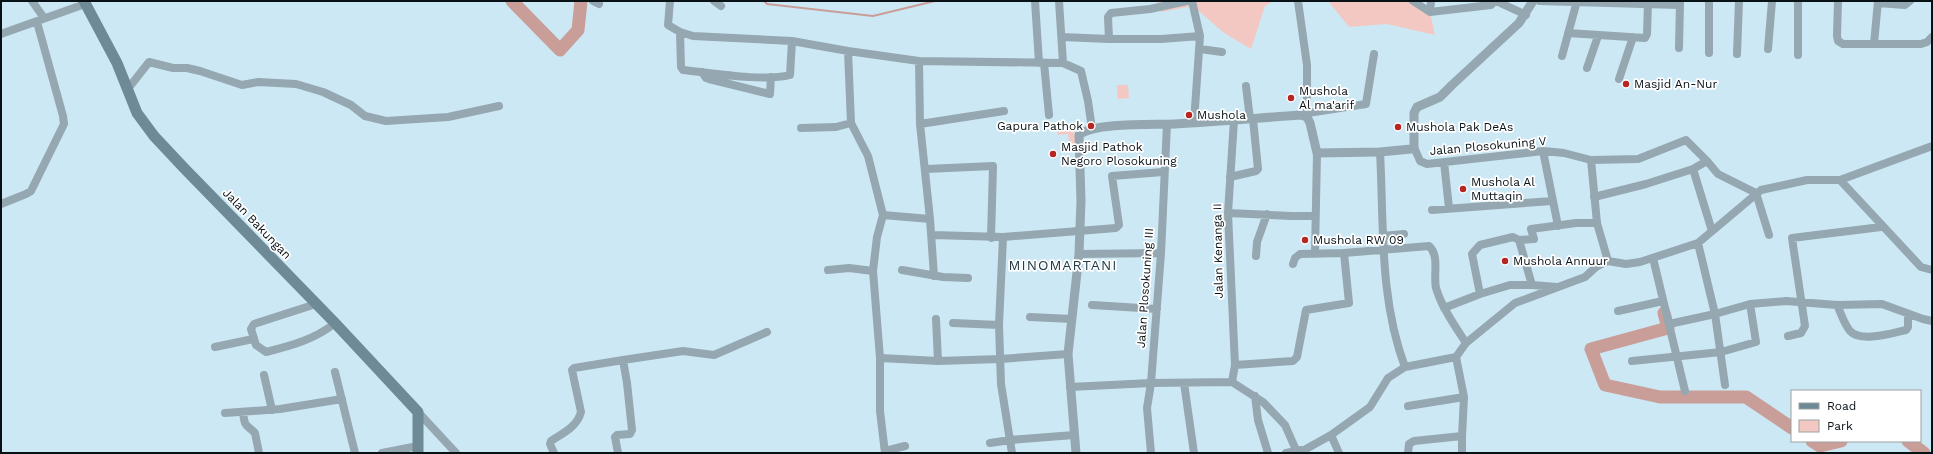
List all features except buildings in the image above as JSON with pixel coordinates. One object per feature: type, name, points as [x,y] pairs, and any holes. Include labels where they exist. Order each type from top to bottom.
[{"type":"main road","name":"Jalan Bakungan","points":[[84,3],[117,62],[137,113],[154,136],[335,323],[418,412]]},
{"type":"main road","points":[[418,412],[418,449]]},
{"type":"street","points":[[32,1],[44,18]]},
{"type":"street","points":[[670,1],[668,25],[680,32],[693,36],[792,41],[919,61],[1063,63],[1081,71],[1088,101],[1092,130]]},
{"type":"street","points":[[1035,1],[1049,115]]},
{"type":"street","points":[[1059,1],[1063,63]]},
{"type":"street","points":[[1109,39],[1108,17],[1111,13],[1150,9],[1187,1]]},
{"type":"street","points":[[1192,1],[1200,36],[1194,122]]},
{"type":"street","points":[[1298,1],[1307,65],[1307,115],[1316,153],[1315,252]]},
{"type":"street","points":[[1413,1],[1430,12],[1462,4],[1491,5],[1495,1],[1526,15]]},
{"type":"street","points":[[1430,12],[1431,1]]},
{"type":"street","points":[[1316,153],[1404,151],[1414,147],[1414,113],[1417,107],[1440,97],[1526,15],[1533,1]]},
{"type":"street","points":[[1539,1],[1679,3],[1679,48]]},
{"type":"street","points":[[1709,1],[1709,53]]},
{"type":"street","points":[[1737,54],[1739,1]]},
{"type":"street","points":[[1768,49],[1772,1]]},
{"type":"street","points":[[1798,1],[1798,55]]},
{"type":"street","points":[[1838,1],[1837,36],[1838,41],[1843,44],[1921,44],[1927,42],[1932,37]]},
{"type":"street","points":[[1874,44],[1878,2],[1905,5],[1910,1]]},
{"type":"street","points":[[1562,56],[1577,2]]},
{"type":"street","points":[[1568,33],[1598,36],[1646,37],[1648,2]]},
{"type":"street","points":[[1,34],[37,22],[84,3]]},
{"type":"street","points":[[1,204],[31,191],[64,124],[64,116],[37,22]]},
{"type":"street","points":[[680,32],[681,67],[683,70],[734,76],[788,76],[792,73],[792,41]]},
{"type":"street","points":[[1062,37],[1161,39],[1200,36]]},
{"type":"street","points":[[1587,68],[1598,36]]},
{"type":"street","points":[[1619,79],[1633,37]]},
{"type":"street","points":[[1200,49],[1222,52]]},
{"type":"street","points":[[848,51],[851,123],[868,156],[883,215],[877,237],[873,271],[880,358],[880,411],[885,452],[905,446]]},
{"type":"street","points":[[1076,453],[1068,354],[1079,254],[1081,201],[1079,135],[1082,132],[1092,130],[1140,124],[1167,124],[1307,115],[1366,104],[1374,54]]},
{"type":"street","points":[[919,61],[920,124],[926,169],[934,276]]},
{"type":"street","points":[[127,90],[149,62],[173,68],[187,68],[200,71],[242,85],[258,82],[296,84],[323,92],[351,105],[365,116],[386,121],[448,117],[499,106]]},
{"type":"street","points":[[702,72],[709,80],[770,94],[771,77]]},
{"type":"street","points":[[1230,177],[1256,171],[1258,169],[1252,119],[1246,86]]},
{"type":"street","points":[[920,124],[1004,111]]},
{"type":"street","name":"Jalan Kenanga II","points":[[1232,382],[1235,365],[1228,213],[1234,120]]},
{"type":"street","points":[[801,128],[836,127],[851,123]]},
{"type":"street","name":"Jalan Plosokuning III","points":[[1151,453],[1147,408],[1151,383],[1161,253],[1163,172],[1167,124]]},
{"type":"street","name":"Jalan Plosokuning V","points":[[1414,147],[1423,163],[1542,151],[1564,153],[1591,160],[1646,157],[1686,140],[1707,161]]},
{"type":"street","points":[[1286,453],[1302,451],[1331,435],[1370,408],[1388,378],[1405,367],[1456,357],[1466,343],[1515,303],[1585,277],[1608,260],[1626,264],[1653,258],[1698,243],[1756,193],[1779,185],[1807,180],[1840,180],[1932,146]]},
{"type":"street","points":[[1542,151],[1558,226]]},
{"type":"street","points":[[1380,152],[1382,236],[1388,305],[1405,367]]},
{"type":"street","points":[[1591,160],[1597,224],[1608,260]]},
{"type":"street","points":[[1594,196],[1646,184],[1693,169],[1707,161],[1724,179],[1756,193],[1769,235]]},
{"type":"street","points":[[1444,162],[1449,208]]},
{"type":"street","points":[[926,169],[993,166],[991,238]]},
{"type":"street","points":[[1693,169],[1712,231]]},
{"type":"street","points":[[932,235],[991,238],[1118,227],[1112,176],[1163,172]]},
{"type":"street","points":[[1840,180],[1882,227],[1921,267],[1932,270]]},
{"type":"street","points":[[1432,210],[1552,200]]},
{"type":"street","points":[[1228,213],[1315,216]]},
{"type":"street","points":[[1256,256],[1257,242],[1267,214]]},
{"type":"street","points":[[883,215],[930,219]]},
{"type":"street","points":[[1480,294],[1472,254],[1480,245],[1513,237],[1519,240],[1534,239],[1531,229],[1597,224]]},
{"type":"street","points":[[1788,336],[1799,334],[1804,330],[1802,302],[1792,238],[1882,227]]},
{"type":"street","points":[[1382,236],[1404,234]]},
{"type":"street","points":[[1002,237],[999,325],[1001,384],[1012,453]]},
{"type":"street","points":[[1519,240],[1532,284]]},
{"type":"street","points":[[1698,243],[1716,314],[1725,385]]},
{"type":"street","points":[[1293,264],[1297,255],[1315,252],[1344,253],[1426,246],[1431,248],[1435,259],[1436,288],[1444,308],[1466,343]]},
{"type":"street","points":[[1079,254],[1161,253]]},
{"type":"street","points":[[1235,365],[1293,360],[1297,357],[1306,310],[1349,303],[1344,253]]},
{"type":"street","points":[[1653,258],[1685,391]]},
{"type":"street","points":[[828,270],[850,268],[873,271]]},
{"type":"street","points":[[902,270],[934,276],[968,278]]},
{"type":"street","points":[[1444,308],[1480,294],[1510,285],[1532,284],[1558,288]]},
{"type":"street","points":[[1618,311],[1664,301]]},
{"type":"street","points":[[1669,324],[1716,314],[1750,304],[1802,302],[1837,305],[1882,304],[1932,321]]},
{"type":"street","points":[[316,304],[254,324],[251,329],[258,347],[266,352],[288,347],[306,340],[335,323]]},
{"type":"street","points":[[1632,361],[1721,352],[1756,342],[1750,304]]},
{"type":"street","points":[[1092,305],[1157,309]]},
{"type":"street","points":[[1837,305],[1849,329],[1860,335],[1876,336],[1906,330],[1908,327],[1908,314]]},
{"type":"street","points":[[1030,317],[1072,319]]},
{"type":"street","points":[[936,319],[938,361]]},
{"type":"street","points":[[953,322],[999,325]]},
{"type":"street","points":[[554,453],[550,444],[551,441],[572,427],[579,418],[581,412],[572,370],[574,368],[683,351],[714,355],[767,332]]},
{"type":"street","points":[[215,347],[254,339]]},
{"type":"street","points":[[880,358],[938,361],[1000,359],[1068,354]]},
{"type":"street","points":[[1456,357],[1464,397],[1462,453]]},
{"type":"street","points":[[618,453],[615,437],[616,435],[630,434],[632,430],[628,383],[623,360]]},
{"type":"street","points":[[334,372],[355,453]]},
{"type":"street","points":[[264,375],[272,410]]},
{"type":"street","points":[[1184,382],[1194,453]]},
{"type":"street","points":[[1070,387],[1151,383],[1232,382],[1255,396],[1285,425],[1302,451]]},
{"type":"street","points":[[1255,396],[1258,420],[1268,453]]},
{"type":"street","points":[[1408,406],[1464,397]]},
{"type":"street","points":[[225,413],[272,410],[342,399]]},
{"type":"street","points":[[243,412],[245,425],[248,429],[255,433],[259,453]]},
{"type":"street","points":[[418,412],[456,453]]},
{"type":"street","points":[[418,434],[432,427]]},
{"type":"street","points":[[990,443],[1074,435]]},
{"type":"street","points":[[1331,435],[1339,453]]},
{"type":"street","points":[[1408,453],[1409,444],[1414,441],[1462,436]]},
{"type":"street","points":[[382,453],[418,449]]},
{"type":"green space","points":[[1156,1],[1274,1],[1265,6],[1251,49],[1224,33],[1193,6],[1161,12]]},
{"type":"green space","points":[[1328,1],[1414,1],[1430,12],[1435,35],[1387,24],[1349,27]]},
{"type":"green space","points":[[1117,85],[1128,85],[1129,98],[1118,99]]},
{"type":"green space","points":[[1073,124],[1077,148],[1070,149],[1068,134],[1058,135],[1056,126]]},
{"type":"waterway","points":[[512,1],[560,50],[578,30],[581,1]]},
{"type":"waterway","points":[[764,1],[767,4],[873,16],[935,1]]},
{"type":"waterway","points":[[1664,313],[1668,328],[1591,349],[1605,385],[1660,397],[1746,397],[1791,427]]},
{"type":"waterway","points":[[1814,442],[1820,446],[1837,442]]},
{"type":"waterway","points":[[1909,442],[1924,453]]},
{"type":"place","name":"Masjid An-Nur","points":[[1626,84]]},
{"type":"place","name":"Mushola Al ma'arif","points":[[1291,98]]},
{"type":"place","name":"Mushola","points":[[1189,115]]},
{"type":"place","name":"Gapura Pathok","points":[[1091,126]]},
{"type":"place","name":"Mushola Pak DeAs","points":[[1398,127]]},
{"type":"place","name":"Masjid Pathok Negoro Plosokuning","points":[[1053,154]]},
{"type":"place","name":"Mushola Al Muttaqin","points":[[1463,189]]},
{"type":"place","name":"Mushola RW 09","points":[[1305,240]]},
{"type":"place","name":"Mushola Annuur","points":[[1505,261]]},
{"type":"district","name":"MINOMARTANI","points":[[1063,265]]}]
